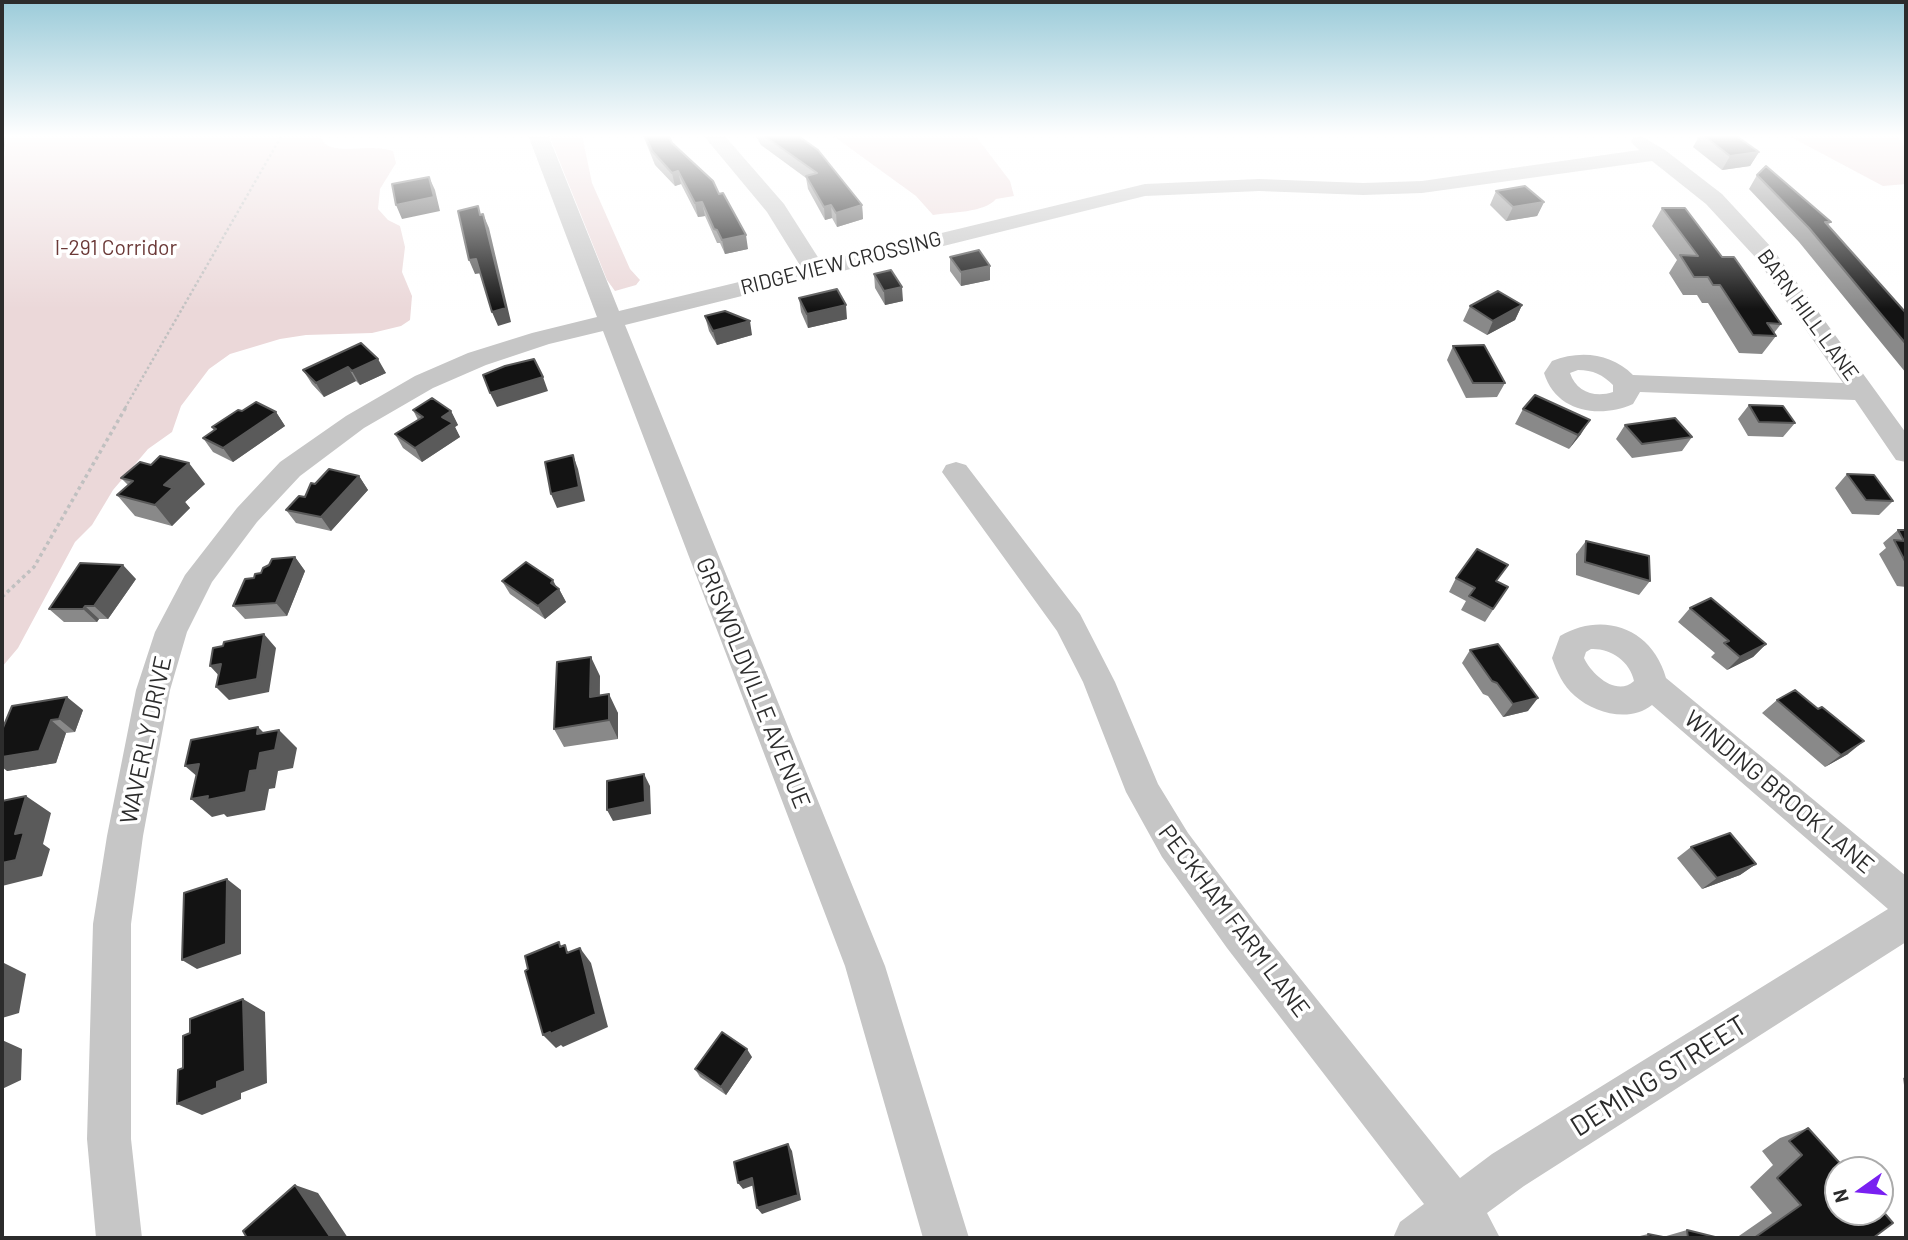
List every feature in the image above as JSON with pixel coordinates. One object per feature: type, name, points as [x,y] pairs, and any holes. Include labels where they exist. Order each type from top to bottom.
[{"type":"street","name":"GRISWOLDVILLE AVENUE","points":[[560,193],[865,966],[947,1238]]},
{"type":"street","points":[[762,193],[776,209],[814,270]]},
{"type":"street","name":"RIDGEVIEW CROSSING","points":[[609,322],[1133,193]]},
{"type":"street","name":"BARN HILL LANE","points":[[1706,193],[1764,253],[1906,453]]},
{"type":"street","name":"WAVERLY DRIVE","points":[[119,1238],[109,1139],[112,924],[125,836],[153,690],[171,632],[200,575],[247,515],[290,469],[355,422],[424,382],[477,359],[541,338],[609,322]]},
{"type":"street","points":[[1626,383],[1865,392]]},
{"type":"street","name":"PECKHAM FARM LANE","points":[[956,472],[1069,623],[1099,682],[1144,792],[1175,845],[1241,935],[1466,1224]]},
{"type":"street","name":"WINDING BROOK LANE","points":[[1651,685],[1906,900]]},
{"type":"street","name":"DEMING STREET","points":[[1416,1238],[1466,1224],[1508,1170],[1906,920]]},
{"type":"path","points":[[2,597],[34,566],[249,193]]},
{"type":"green space","name":"I-291 Corridor","points":[[2,193],[380,193],[378,209],[388,220],[400,226],[405,247],[402,272],[412,296],[410,320],[401,326],[372,333],[306,335],[280,339],[230,354],[209,369],[181,406],[172,432],[148,449],[113,490],[92,525],[75,542],[18,648],[2,667]]},
{"type":"green space","points":[[572,193],[596,193],[630,269],[640,280],[636,285],[615,291],[607,280]]},
{"type":"green space","points":[[912,193],[1013,193],[1014,196],[996,199],[991,204],[976,209],[933,215]]},
{"type":"building","points":[[394,193],[433,193],[434,197],[396,205]]},
{"type":"building","points":[[690,193],[723,193],[746,235],[722,240],[702,202],[695,203]]},
{"type":"building","points":[[816,193],[852,193],[862,205],[836,213],[831,205],[824,207]]},
{"type":"building","points":[[1498,193],[1533,193],[1544,202],[1513,207]]},
{"type":"building","points":[[1775,193],[1797,193],[1831,222],[1825,222],[1906,313],[1906,344],[1809,228]]},
{"type":"building","points":[[478,206],[480,215],[483,214],[506,308],[492,312],[476,259],[469,260],[458,211]]},
{"type":"building","points":[[1662,208],[1685,208],[1722,257],[1734,257],[1781,324],[1767,323],[1776,336],[1753,335],[1720,285],[1713,285],[1708,277],[1694,277],[1680,255],[1698,256]]},
{"type":"building","points":[[979,250],[990,266],[961,272],[950,257]]},
{"type":"building","points":[[891,270],[902,287],[884,291],[874,274]]},
{"type":"building","points":[[837,289],[846,305],[807,314],[799,298]]},
{"type":"building","points":[[1498,291],[1522,305],[1493,321],[1470,306]]},
{"type":"building","points":[[725,311],[750,321],[713,331],[705,316]]},
{"type":"building","points":[[361,343],[378,359],[352,371],[348,367],[316,383],[303,370]]},
{"type":"building","points":[[1484,345],[1505,383],[1473,383],[1453,346]]},
{"type":"building","points":[[534,359],[543,377],[490,393],[483,375]]},
{"type":"building","points":[[1535,395],[1590,420],[1578,435],[1523,409]]},
{"type":"building","points":[[432,398],[451,411],[442,417],[453,423],[415,448],[395,434],[423,417],[413,410]]},
{"type":"building","points":[[256,402],[276,412],[223,448],[203,438],[216,429],[212,427]]},
{"type":"building","points":[[1749,405],[1783,406],[1795,423],[1759,422]]},
{"type":"building","points":[[1675,418],[1692,437],[1642,444],[1625,425]]},
{"type":"building","points":[[573,455],[579,487],[551,494],[545,462]]},
{"type":"building","points":[[160,456],[189,463],[164,485],[173,488],[155,505],[117,495],[133,481],[121,478],[140,462],[151,465]]},
{"type":"building","points":[[329,469],[359,476],[321,517],[286,510],[299,496],[305,497],[311,483],[315,484]]},
{"type":"building","points":[[1847,474],[1874,475],[1893,501],[1866,500]]},
{"type":"building","points":[[1898,530],[1906,530],[1906,563],[1894,540],[1904,541]]},
{"type":"building","points":[[1586,541],[1649,556],[1650,581],[1585,562]]},
{"type":"building","points":[[1477,549],[1508,565],[1496,581],[1508,587],[1493,609],[1469,596],[1475,588],[1456,578]]},
{"type":"building","points":[[295,557],[276,603],[233,606],[245,579],[254,578],[255,574],[261,573],[272,559]]},
{"type":"building","points":[[526,562],[553,580],[551,583],[559,589],[538,606],[502,581]]},
{"type":"building","points":[[80,563],[123,565],[94,606],[85,606],[83,609],[49,609]]},
{"type":"building","points":[[1711,598],[1766,644],[1740,657],[1724,643],[1729,641],[1690,608]]},
{"type":"building","points":[[264,634],[257,679],[216,687],[221,664],[210,666],[213,648],[223,646],[224,642]]},
{"type":"building","points":[[1498,644],[1538,698],[1513,704],[1497,683],[1492,681],[1470,650]]},
{"type":"building","points":[[591,657],[590,697],[609,694],[609,720],[554,729],[557,662]]},
{"type":"building","points":[[1795,690],[1818,709],[1822,707],[1864,741],[1841,755],[1777,700]]},
{"type":"building","points":[[67,697],[59,719],[51,720],[39,751],[2,757],[2,730],[12,706]]},
{"type":"building","points":[[258,727],[257,734],[279,730],[275,750],[260,753],[257,770],[250,771],[246,792],[207,800],[208,796],[191,799],[199,764],[185,766],[191,740]]},
{"type":"building","points":[[644,774],[645,802],[607,810],[607,781]]},
{"type":"building","points":[[26,796],[15,834],[24,832],[16,860],[2,863],[2,801]]},
{"type":"building","points":[[1730,833],[1756,864],[1717,878],[1691,847]]},
{"type":"building","points":[[227,879],[226,944],[182,960],[184,893]]},
{"type":"building","points":[[559,942],[560,947],[565,945],[567,953],[580,948],[596,1014],[543,1035],[525,971],[528,969],[525,956]]},
{"type":"building","points":[[243,999],[245,1071],[217,1082],[217,1088],[177,1104],[178,1070],[183,1068],[183,1036],[190,1033],[190,1019]]},
{"type":"building","points":[[722,1032],[747,1049],[721,1087],[695,1069]]},
{"type":"building","points":[[1808,1128],[1833,1156],[1824,1156],[1824,1226],[1889,1226],[1873,1238],[1754,1238],[1801,1205],[1777,1178],[1802,1155],[1789,1141]]},
{"type":"building","points":[[788,1144],[798,1195],[757,1208],[752,1178],[738,1183],[734,1162]]},
{"type":"building","points":[[295,1185],[331,1238],[247,1238],[243,1231]]},
{"type":"building","points":[[1687,1230],[1715,1237],[1715,1238],[1688,1238]]},
{"type":"building","points":[[1648,1234],[1668,1238],[1649,1238]]}]
